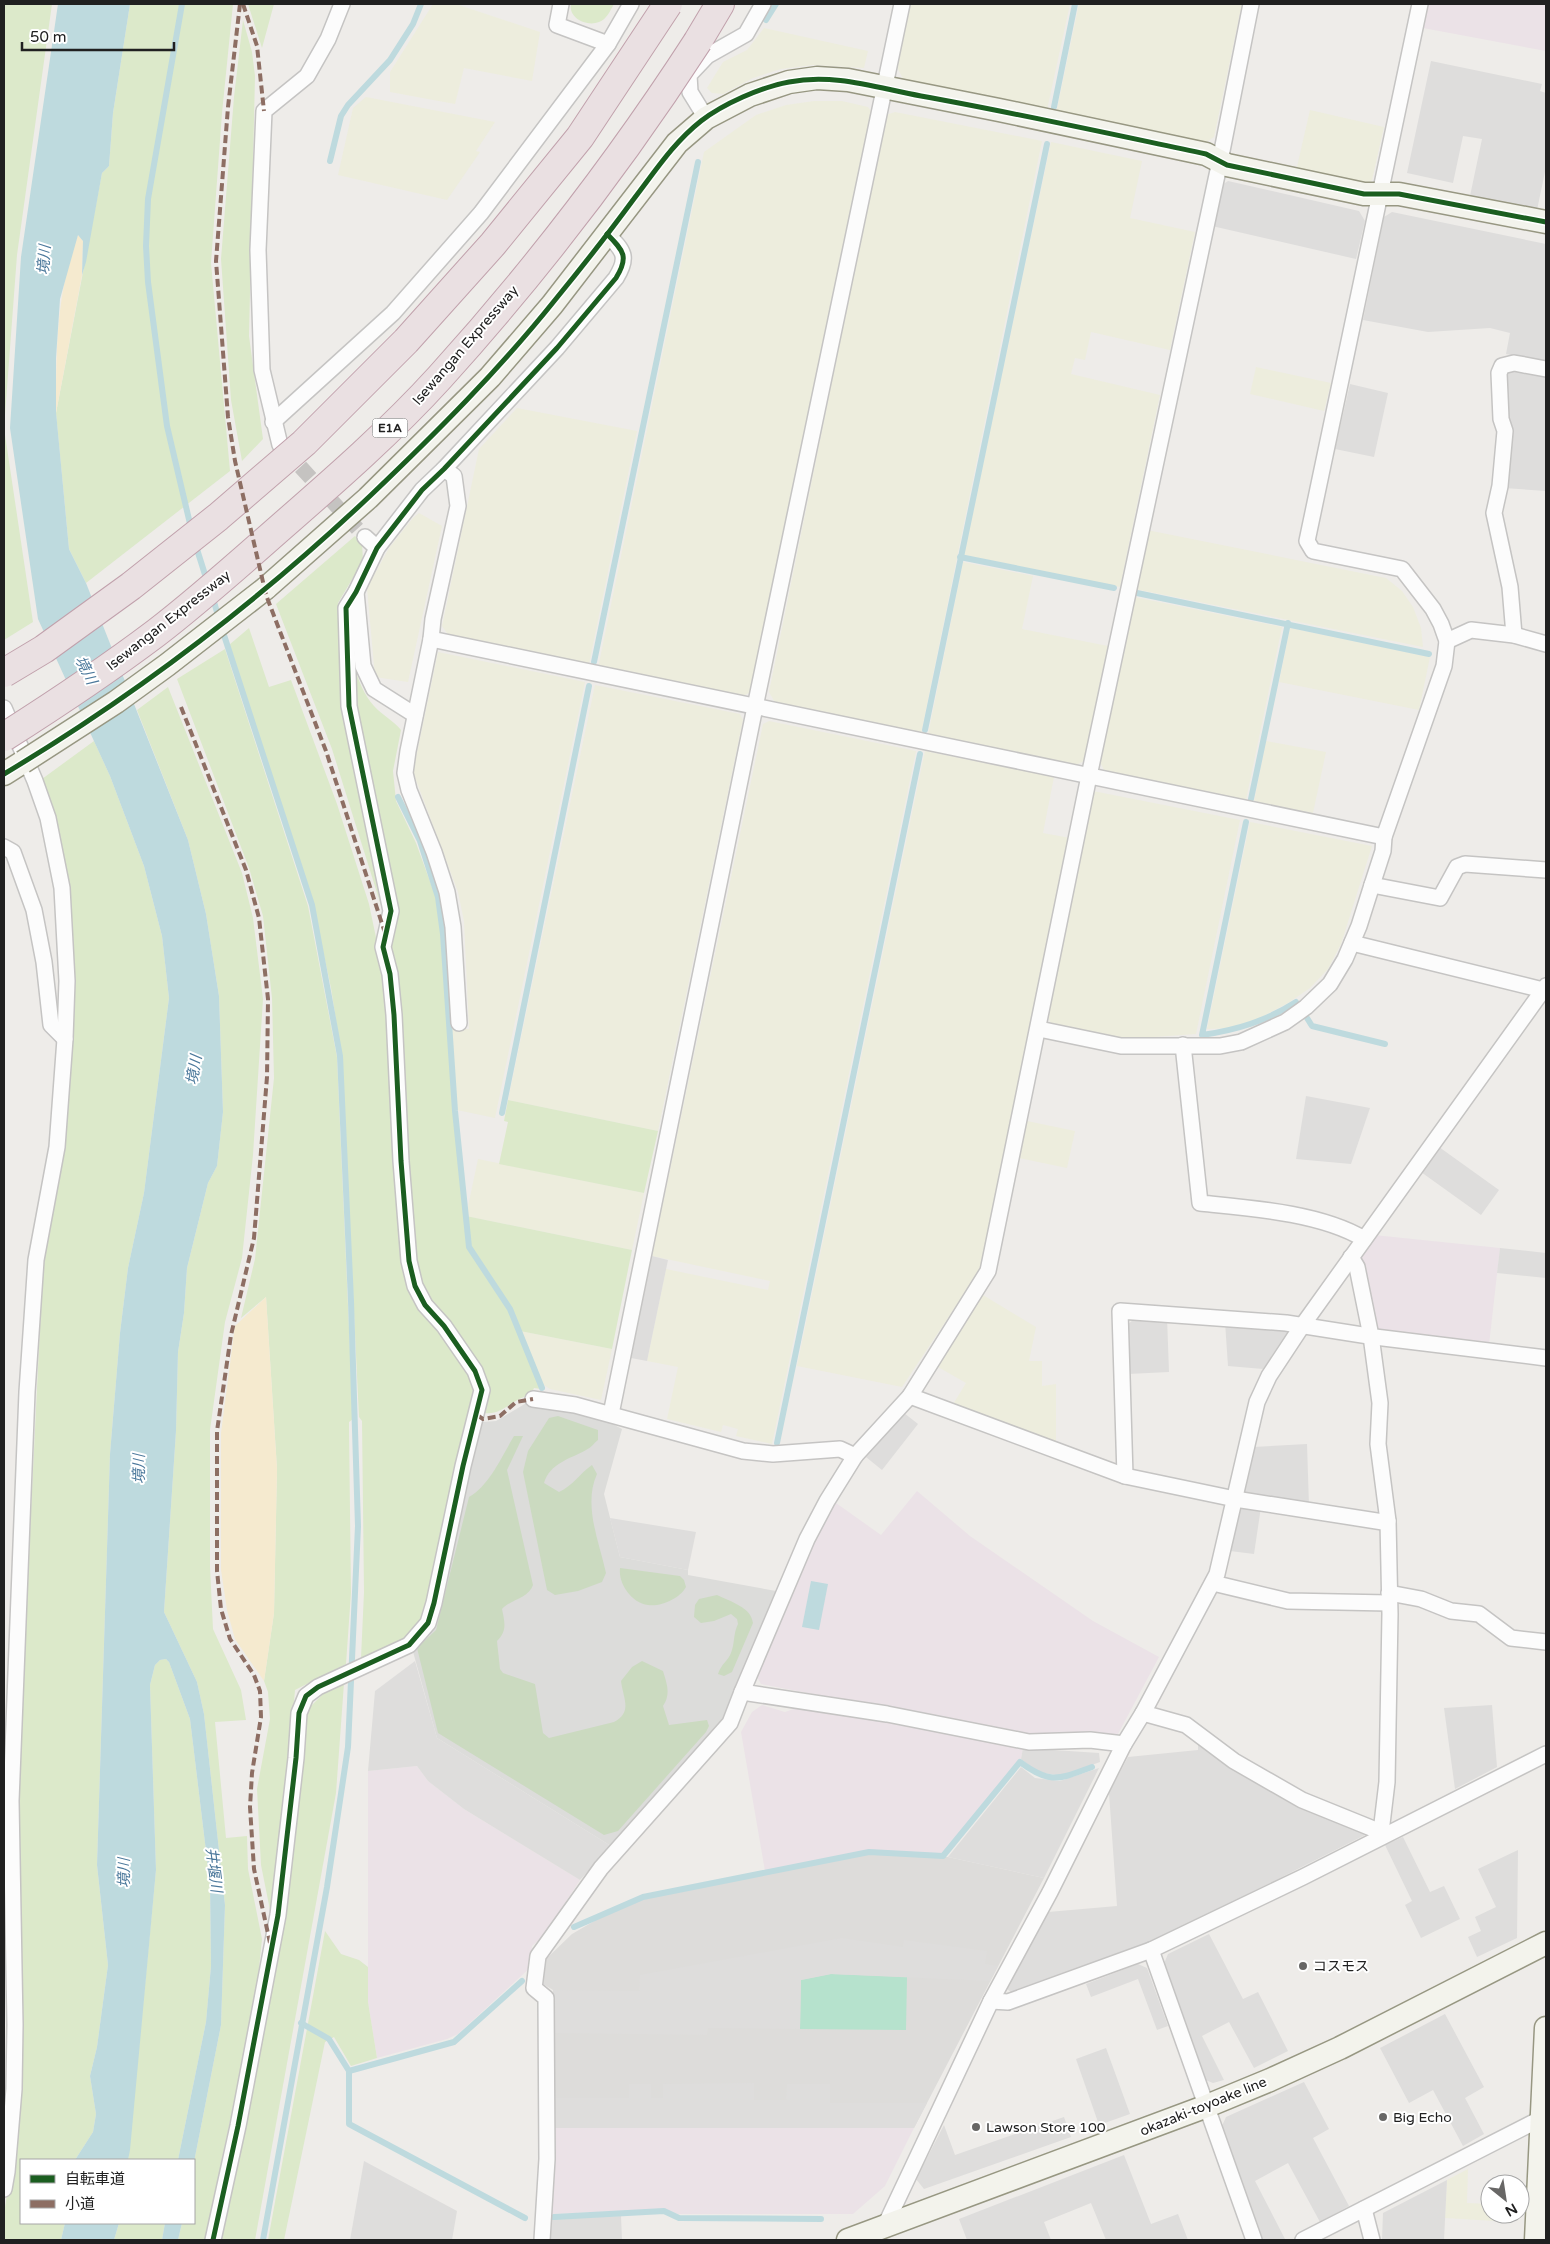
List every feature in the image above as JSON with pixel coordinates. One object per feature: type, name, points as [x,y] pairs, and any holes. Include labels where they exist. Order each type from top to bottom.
[{"type":"highway","points":[[4,673],[44,649],[131,586],[218,517],[304,443],[392,354],[493,244],[580,137],[668,4]]},
{"type":"highway","name":"Isewangan Expressway","points":[[4,737],[76,692],[158,632],[344,472],[433,384],[583,206],[649,117],[720,4]]},
{"type":"street","points":[[280,446],[262,370],[258,259],[264,111],[306,76],[328,39],[342,4]]},
{"type":"street","points":[[561,4],[557,25],[608,44]]},
{"type":"street","points":[[273,422],[393,314],[481,213],[608,44],[631,4]]},
{"type":"street","points":[[706,118],[690,92],[689,76],[707,56],[746,34],[763,4]]},
{"type":"street","points":[[612,1414],[755,707],[902,4]]},
{"type":"street","points":[[542,2240],[547,2159],[546,1998],[534,1988],[538,1956],[601,1868],[730,1723],[807,1539],[827,1501],[855,1456],[910,1396],[988,1271],[1089,776],[1220,161],[1251,4]]},
{"type":"street","points":[[1038,1029],[1121,1046],[1220,1046],[1241,1042],[1285,1022],[1306,1007],[1330,984],[1352,943],[1383,851],[1384,837],[1444,666],[1447,641],[1433,609],[1402,569],[1313,551],[1307,541],[1420,4]]},
{"type":"street","points":[[4,774],[131,691],[206,636],[266,588],[368,498],[490,377],[552,305],[677,143],[706,118],[750,95],[789,82],[817,78],[848,80],[1206,154],[1227,165],[1354,192],[1399,194],[1546,222]]},
{"type":"street","points":[[213,2240],[238,2126],[278,1915],[296,1758],[299,1713],[306,1696],[318,1687],[409,1645],[428,1622],[434,1603],[463,1466],[482,1390],[475,1371],[415,1286],[409,1261],[401,1161],[394,1015],[390,974],[383,946],[391,911],[349,706],[346,608],[356,592],[377,548],[422,490],[557,348],[616,278],[623,267],[624,257],[619,246],[607,234]]},
{"type":"street","points":[[1514,635],[1510,587],[1494,513],[1500,486],[1505,431],[1501,419],[1499,373],[1502,366],[1514,363],[1546,369]]},
{"type":"street","points":[[444,469],[454,476],[458,506],[433,619],[431,640],[405,774],[409,790],[434,852],[447,892],[453,927],[459,1024]]},
{"type":"street","points":[[365,537],[377,548]]},
{"type":"street","points":[[356,592],[363,666],[374,689],[415,715]]},
{"type":"street","points":[[1447,641],[1471,630],[1514,635],[1546,644]]},
{"type":"street","points":[[431,640],[1384,837]]},
{"type":"street","points":[[4,708],[35,781],[48,818],[62,888],[67,981],[65,1039],[56,1147],[36,1260],[27,1392],[10,1801],[15,2025],[14,2089],[4,2189]]},
{"type":"street","points":[[4,847],[13,852],[34,910],[44,962],[51,1026],[65,1039]]},
{"type":"street","points":[[1372,885],[1440,898],[1458,868],[1465,864],[1546,870]]},
{"type":"street","points":[[881,2234],[991,2001],[1050,1892],[1124,1744],[1143,1713],[1217,1574],[1257,1402],[1268,1376],[1351,1257],[1545,988],[1352,943]]},
{"type":"street","points":[[1183,1045],[1200,1203],[1274,1211],[1348,1229],[1364,1239]]},
{"type":"street","points":[[1351,1257],[1357,1267],[1371,1336],[1380,1402],[1378,1444],[1388,1521],[1387,1782],[1382,1834]]},
{"type":"street","points":[[1125,1476],[1120,1311],[1286,1323],[1371,1336],[1546,1358]]},
{"type":"street","points":[[910,1396],[1125,1476],[1235,1499],[1342,1517],[1388,1521]]},
{"type":"street","points":[[532,1399],[575,1405],[612,1414],[744,1451],[773,1454],[840,1449],[855,1456]]},
{"type":"street","points":[[1213,1582],[1269,1594],[1288,1601],[1421,1599],[1451,1611],[1479,1614],[1511,1638],[1546,1642]]},
{"type":"street","points":[[742,1692],[887,1714],[1029,1742],[1090,1740],[1124,1744]]},
{"type":"street","points":[[1143,1713],[1186,1725],[1234,1761],[1302,1800],[1382,1834]]},
{"type":"street","points":[[991,2001],[1008,2002],[1151,1950],[1546,1754]]},
{"type":"street","name":"okazaki-toyoake line","points":[[848,2240],[881,2234],[1207,2106],[1340,2048],[1546,1943]]},
{"type":"street","points":[[1151,1950],[1254,2240]]},
{"type":"street","points":[[1536,2240],[1544,2117],[1546,2028]]},
{"type":"street","points":[[1303,2240],[1544,2117]]},
{"type":"street","points":[[1364,2209],[1372,2240]]},
{"type":"shaded area","points":[[1428,4],[1546,4],[1546,51],[1423,28]]},
{"type":"shaded area","points":[[1431,61],[1542,84],[1540,91],[1546,93],[1546,167],[1537,210],[1470,196],[1482,139],[1463,136],[1453,183],[1407,173]]},
{"type":"shaded area","points":[[1228,181],[1359,211],[1365,221],[1356,259],[1212,226],[1222,185]]},
{"type":"shaded area","points":[[1392,212],[1546,244],[1546,362],[1506,354],[1510,333],[1490,328],[1428,332],[1363,320],[1384,217]]},
{"type":"shaded area","points":[[1512,368],[1546,376],[1546,491],[1504,488],[1505,376]]},
{"type":"shaded area","points":[[1350,384],[1388,393],[1374,457],[1335,449]]},
{"type":"shaded area","points":[[1306,1096],[1370,1108],[1351,1164],[1296,1159]]},
{"type":"shaded area","points":[[1439,1147],[1499,1190],[1481,1215],[1421,1172]]},
{"type":"shaded area","points":[[1374,1235],[1500,1248],[1489,1345],[1374,1330],[1358,1259]]},
{"type":"shaded area","points":[[1500,1248],[1546,1253],[1546,1278],[1497,1273]]},
{"type":"shaded area","points":[[652,1256],[668,1260],[647,1361],[631,1358]]},
{"type":"shaded area","points":[[1140,1314],[1167,1317],[1169,1372],[1128,1374],[1126,1326]]},
{"type":"shaded area","points":[[1225,1322],[1287,1327],[1289,1333],[1263,1369],[1228,1366]]},
{"type":"shaded area","points":[[528,1402],[601,1418],[622,1429],[604,1494],[620,1557],[688,1570],[688,1575],[776,1591],[733,1694],[725,1723],[611,1846],[437,1738],[412,1648],[483,1422],[496,1421]]},
{"type":"shaded area","points":[[904,1413],[918,1424],[882,1470],[866,1457]]},
{"type":"shaded area","points":[[1307,1444],[1309,1506],[1243,1495],[1253,1447]]},
{"type":"shaded area","points":[[917,1491],[970,1536],[1093,1621],[1159,1657],[1118,1734],[1031,1736],[761,1684],[757,1677],[818,1532],[836,1503],[881,1535]]},
{"type":"shaded area","points":[[1241,1504],[1261,1507],[1254,1554],[1230,1551]]},
{"type":"shaded area","points":[[610,1518],[696,1532],[688,1570],[620,1557]]},
{"type":"shaded area","points":[[415,1661],[437,1738],[611,1846],[580,1880],[464,1809],[428,1781],[417,1766],[368,1771],[375,1691]]},
{"type":"shaded area","points":[[762,1705],[785,1712],[805,1705],[1023,1748],[1021,1759],[942,1855],[870,1851],[765,1871],[741,1732],[752,1712]]},
{"type":"shaded area","points":[[1492,1705],[1497,1767],[1455,1789],[1444,1708]]},
{"type":"shaded area","points":[[1198,1741],[1369,1833],[1167,1935],[1011,1992],[1007,1989],[1048,1912],[1117,1906],[1109,1793],[1128,1757],[1198,1750]]},
{"type":"shaded area","points":[[1023,1748],[1099,1753],[1100,1762],[1062,1776],[1038,1772],[1021,1759]]},
{"type":"shaded area","points":[[417,1766],[428,1781],[464,1809],[580,1880],[545,1934],[532,1946],[531,1967],[458,2034],[447,2039],[377,2058],[368,2002],[368,1771]]},
{"type":"shaded area","points":[[1021,1767],[1035,1778],[1060,1781],[1099,1768],[1044,1878],[948,1857]]},
{"type":"shaded area","points":[[1403,1837],[1430,1892],[1444,1886],[1460,1919],[1421,1938],[1405,1905],[1412,1901],[1385,1845]]},
{"type":"shaded area","points":[[1518,1850],[1517,1938],[1477,1957],[1468,1937],[1481,1931],[1475,1917],[1496,1907],[1478,1869]]},
{"type":"shaded area","points":[[868,1853],[948,1857],[1044,1878],[914,2128],[553,2128],[553,1990],[543,1984],[545,1960],[572,1934],[615,1909],[644,1898]]},
{"type":"shaded area","points":[[1209,1934],[1243,1999],[1258,1992],[1288,2051],[1254,2068],[1229,2022],[1202,2036],[1224,2080],[1213,2083],[1203,2079],[1163,1966],[1168,1954]]},
{"type":"shaded area","points":[[842,1938],[903,1947],[904,1940],[987,1951],[985,1964],[998,1966],[990,1981],[831,1974],[801,1980],[800,2029],[708,2028],[707,2035],[552,2033],[553,1990],[639,1991],[640,1975]]},
{"type":"shaded area","points":[[1138,1964],[1147,1968],[1168,2026],[1157,2030],[1138,1979],[1091,1997],[1086,1984]]},
{"type":"shaded area","points":[[1445,2014],[1484,2087],[1465,2098],[1484,2134],[1463,2146],[1433,2090],[1409,2103],[1380,2048]]},
{"type":"shaded area","points":[[1106,2048],[1130,2114],[1099,2125],[1076,2059]]},
{"type":"shaded area","points":[[1304,2082],[1329,2129],[1313,2138],[1349,2206],[1320,2222],[1288,2163],[1255,2181],[1285,2239],[1263,2240],[1222,2126],[1226,2117]]},
{"type":"shaded area","points":[[754,2083],[754,2100],[786,2100],[787,2084],[830,2084],[830,2103],[927,2103],[914,2128],[553,2128],[553,2098],[629,2098],[629,2084],[651,2084],[651,2098],[663,2098],[663,2084]]},
{"type":"shaded area","points":[[1064,2117],[1071,2137],[924,2189],[916,2179],[944,2125],[955,2155]]},
{"type":"shaded area","points":[[553,2128],[914,2128],[885,2186],[853,2214],[678,2214],[664,2209],[552,2214]]},
{"type":"shaded area","points":[[1124,2155],[1151,2224],[1178,2214],[1188,2240],[1106,2240],[1091,2203],[1044,2222],[1051,2240],[967,2240],[959,2219]]},
{"type":"shaded area","points":[[364,2161],[457,2211],[452,2240],[350,2240]]},
{"type":"shaded area","points":[[1447,2180],[1444,2240],[1382,2240],[1383,2213]]},
{"type":"shaded area","points":[[621,2216],[622,2240],[550,2240],[552,2219]]},
{"type":"green space","points":[[4,4],[52,4],[17,255],[4,428]]},
{"type":"green space","points":[[130,4],[233,4],[222,113],[211,263],[230,471],[86,583],[69,549],[56,413],[102,173],[109,166],[113,113]]},
{"type":"green space","points":[[248,4],[274,4],[262,48]]},
{"type":"green space","points":[[433,4],[456,4],[540,32],[532,81],[464,68],[455,104],[390,92],[390,72]]},
{"type":"green space","points":[[571,4],[614,4],[604,19],[599,22],[589,23],[575,17],[572,13]]},
{"type":"green space","points":[[910,4],[1070,4],[1047,110],[903,79],[897,67]]},
{"type":"green space","points":[[1079,4],[1242,4],[1214,137],[1203,144],[1056,114]]},
{"type":"green space","points":[[243,20],[252,52],[255,76],[249,336],[263,439],[242,461],[231,400],[221,259],[234,97]]},
{"type":"green space","points":[[764,28],[868,51],[864,68],[813,65],[781,69],[753,78],[723,94],[712,93],[707,88],[723,62],[747,50]]},
{"type":"green space","points":[[366,97],[495,122],[476,151],[480,152],[447,200],[338,175],[353,108]]},
{"type":"green space","points":[[814,101],[842,101],[868,107],[873,114],[755,690],[741,697],[598,668],[704,152],[756,115],[786,105]]},
{"type":"green space","points":[[1310,110],[1384,127],[1372,180],[1364,186],[1296,171]]},
{"type":"green space","points":[[895,112],[1042,141],[921,734],[777,706],[769,692],[886,115]]},
{"type":"green space","points":[[1051,142],[1142,161],[1130,218],[1195,232],[1170,350],[1091,332],[1085,360],[1075,358],[1071,374],[1160,395],[1120,587],[964,555]]},
{"type":"green space","points":[[1256,367],[1331,383],[1324,411],[1250,394]]},
{"type":"green space","points":[[517,408],[637,431],[589,664],[449,636],[442,626],[479,449]]},
{"type":"green space","points":[[4,428],[33,622],[4,640]]},
{"type":"green space","points":[[419,513],[442,526],[408,682],[375,677],[367,588],[389,548]]},
{"type":"green space","points":[[1147,530],[1386,578],[1402,591],[1413,607],[1421,628],[1423,647],[1135,589]]},
{"type":"green space","points":[[355,536],[362,543],[363,561],[338,603],[342,702],[383,912],[332,749],[276,604]]},
{"type":"green space","points":[[963,562],[1033,576],[1022,629],[1108,646],[1084,761],[1076,765],[928,735]]},
{"type":"green space","points":[[1134,597],[1282,627],[1246,800],[1105,772],[1100,762]]},
{"type":"green space","points":[[249,628],[269,687],[291,680],[337,804],[369,904],[383,971],[401,1257],[409,1287],[421,1309],[468,1372],[474,1383],[475,1394],[424,1617],[406,1638],[361,1658],[364,1592],[362,1421],[359,1417],[342,1059],[331,988],[313,904],[229,645]]},
{"type":"green space","points":[[1290,628],[1430,657],[1419,710],[1279,682]]},
{"type":"green space","points":[[225,649],[308,906],[337,1057],[353,1419],[349,1422],[351,1593],[346,1664],[295,1690],[282,1838],[271,1915],[261,1865],[257,1789],[270,1719],[268,1692],[264,1681],[274,1613],[277,1469],[266,1297],[241,1318],[255,1259],[274,1078],[272,998],[263,916],[249,868],[177,679]]},
{"type":"green space","points":[[438,652],[585,682],[495,1118],[457,1110],[449,1029],[469,1029],[464,921],[458,892],[413,772]]},
{"type":"green space","points":[[354,667],[370,702],[401,730],[393,771],[396,801],[416,843],[436,898],[441,934],[453,1112],[468,1248],[508,1309],[541,1389],[534,1388],[531,1395],[497,1412],[484,1413],[487,1391],[482,1370],[430,1302],[419,1284],[412,1256],[390,948],[398,913],[357,708]]},
{"type":"green space","points":[[595,685],[740,714],[743,720],[658,1131],[508,1100]]},
{"type":"green space","points":[[168,687],[242,873],[253,918],[263,999],[253,1155],[242,1258],[225,1322],[210,1430],[210,1567],[213,1629],[241,1690],[246,1720],[215,1722],[226,1838],[247,1836],[248,1869],[262,1939],[256,1997],[205,2240],[178,2240],[182,2224],[195,2224],[195,2159],[221,2025],[225,1905],[204,1714],[197,1682],[164,1612],[176,1431],[178,1352],[184,1313],[187,1268],[208,1183],[217,1166],[223,1112],[219,996],[206,914],[188,840],[137,710]]},
{"type":"green space","points":[[769,721],[916,751],[772,1444],[736,1436],[738,1429],[723,1425],[721,1432],[667,1419],[678,1367],[647,1361],[666,1269],[768,1290],[770,1281],[652,1256],[763,724]]},
{"type":"green space","points":[[94,741],[110,776],[144,866],[162,936],[169,998],[144,1193],[128,1268],[120,1333],[110,1454],[97,1865],[108,1965],[97,2047],[90,2076],[96,2114],[93,2132],[76,2159],[20,2159],[20,2224],[65,2224],[61,2240],[4,2240],[4,2214],[15,2142],[17,1800],[43,1265],[65,1138],[72,1036],[72,931],[67,886],[42,779]]},
{"type":"green space","points":[[1266,741],[1326,752],[1313,813],[1254,802]]},
{"type":"green space","points":[[925,751],[1054,777],[1043,833],[1070,838],[980,1270],[902,1387],[797,1366]]},
{"type":"green space","points":[[1093,791],[1240,820],[1196,1034],[1126,1039],[1051,1023],[1047,1016]]},
{"type":"green space","points":[[1250,822],[1372,846],[1341,944],[1328,969],[1310,988],[1288,1003],[1256,1020],[1232,1028],[1207,1029]]},
{"type":"green space","points":[[508,1100],[658,1131],[644,1193],[499,1164],[508,1122],[504,1121]]},
{"type":"green space","points":[[1027,1121],[1075,1131],[1067,1168],[1019,1158]]},
{"type":"green space","points":[[478,1159],[644,1193],[632,1250],[466,1216]]},
{"type":"green space","points":[[466,1216],[632,1250],[612,1349],[520,1331],[511,1308],[471,1247]]},
{"type":"green space","points":[[983,1295],[1036,1327],[1029,1361],[1042,1361],[1042,1386],[1056,1384],[1056,1446],[952,1406],[966,1383],[938,1367]]},
{"type":"green space","points":[[520,1331],[612,1349],[601,1400],[550,1389],[541,1383]]},
{"type":"green space","points":[[558,1416],[598,1430],[598,1440],[588,1449],[556,1466],[547,1476],[544,1483],[559,1492],[569,1486],[592,1465],[597,1474],[593,1486],[592,1511],[596,1536],[606,1573],[602,1582],[578,1591],[555,1595],[547,1590],[523,1472],[528,1451],[549,1418]]},
{"type":"green space","points":[[514,1436],[523,1436],[507,1470],[533,1585],[528,1593],[502,1609],[504,1626],[502,1634],[497,1641],[500,1669],[503,1673],[535,1684],[543,1733],[549,1738],[614,1722],[620,1718],[625,1709],[621,1681],[632,1667],[642,1661],[663,1671],[668,1693],[663,1706],[669,1725],[707,1720],[709,1726],[706,1732],[618,1831],[604,1835],[438,1733],[417,1648],[436,1630],[469,1497],[483,1486],[489,1478]]},
{"type":"green space","points":[[620,1568],[680,1576],[684,1580],[686,1587],[680,1595],[670,1601],[659,1605],[648,1605],[637,1601],[627,1592],[621,1580]]},
{"type":"green space","points":[[717,1595],[744,1609],[751,1617],[753,1623],[732,1672],[724,1676],[718,1674],[731,1653],[738,1624],[737,1619],[731,1614],[714,1621],[701,1623],[694,1617],[695,1605],[699,1599]]},
{"type":"green space","points":[[166,1659],[169,1662],[190,1719],[210,1884],[211,1966],[206,2022],[178,2159],[128,2159],[156,1870],[150,1685],[155,1665],[160,1660]]},
{"type":"green space","points":[[344,1683],[336,1793],[255,2240],[219,2240],[305,1712],[323,1694]]},
{"type":"green space","points":[[325,1931],[341,1954],[359,1960],[368,1967],[368,2002],[377,2058],[351,2066],[334,2037],[325,2042],[284,2240],[268,2240]]},
{"type":"green space","points":[[831,1974],[907,1977],[906,2030],[800,2029],[801,1980]]},
{"type":"green space","points":[[1468,2169],[1467,2203],[1480,2204],[1480,2220],[1445,2218],[1447,2180]]},
{"type":"green space","points":[[119,2224],[165,2224],[162,2240],[114,2240]]},
{"type":"sand","points":[[78,235],[83,241],[82,275],[56,413],[57,345],[61,301],[65,279]]},
{"type":"sand","points":[[266,1297],[277,1469],[274,1613],[264,1681],[235,1639],[227,1610],[221,1570],[221,1433],[235,1326]]},
{"type":"water","points":[[58,4],[130,4],[113,113],[109,166],[102,173],[82,275],[83,241],[78,235],[60,299],[56,358],[56,412],[69,549],[86,583],[188,840],[206,914],[219,996],[223,1112],[217,1166],[208,1183],[187,1268],[184,1313],[178,1352],[176,1431],[164,1612],[197,1682],[204,1714],[225,1905],[221,2025],[195,2159],[178,2159],[206,2022],[211,1966],[210,1884],[190,1719],[169,1662],[166,1659],[160,1660],[155,1665],[150,1685],[156,1870],[130,2150],[128,2159],[76,2159],[93,2132],[96,2114],[90,2076],[97,2047],[108,1965],[97,1865],[110,1454],[120,1333],[128,1268],[144,1193],[169,998],[162,936],[144,866],[110,776],[38,619],[10,428],[21,257]]},
{"type":"water","points":[[811,1581],[828,1584],[819,1630],[802,1627]]},
{"type":"water","points":[[65,2224],[119,2224],[114,2240],[61,2240]]},
{"type":"water","points":[[165,2224],[182,2224],[178,2240],[162,2240]]},
{"type":"waterway","points":[[182,4],[148,199],[146,246],[148,282],[167,426],[191,528]]},
{"type":"waterway","points":[[330,161],[341,116],[348,105],[390,60],[413,24],[421,4]]},
{"type":"waterway","points":[[766,20],[776,4]]},
{"type":"waterway","points":[[1054,107],[1075,4]]},
{"type":"waterway","points":[[925,730],[1047,144]]},
{"type":"waterway","points":[[594,662],[698,162]]},
{"type":"waterway","points":[[195,543],[207,581]]},
{"type":"waterway","points":[[960,557],[1114,588]]},
{"type":"waterway","points":[[1137,593],[1429,654]]},
{"type":"waterway","points":[[212,595],[219,619]]},
{"type":"waterway","points":[[1251,799],[1288,623]]},
{"type":"waterway","points":[[222,629],[312,905],[340,1056],[351,1301],[358,1526],[348,1747],[327,1887],[263,2240]]},
{"type":"waterway","points":[[502,1113],[589,686]]},
{"type":"waterway","points":[[777,1443],[920,754]]},
{"type":"waterway","points":[[398,797],[420,841],[438,897],[443,934],[455,1111],[469,1247],[510,1309],[542,1388]]},
{"type":"waterway","points":[[1246,822],[1202,1035],[1251,1024],[1296,1002]]},
{"type":"waterway","points":[[1307,1018],[1312,1026],[1385,1044]]},
{"type":"waterway","points":[[574,1927],[643,1897],[869,1852],[943,1856],[1020,1762],[1040,1774],[1055,1778],[1071,1775],[1092,1767]]},
{"type":"waterway","points":[[301,2023],[329,2039],[349,2071],[454,2042],[522,1981]]},
{"type":"waterway","points":[[349,2071],[349,2124],[525,2218]]},
{"type":"waterway","points":[[554,2217],[664,2211],[679,2218],[821,2219]]},
{"type":"tunnel","points":[[285,450],[365,537]]},
{"type":"marked path","points":[[240,4],[228,107],[216,261],[228,417],[235,461],[266,595],[326,751],[385,933]]},
{"type":"marked path","points":[[243,4],[257,46],[264,111]]},
{"type":"marked path","points":[[181,707],[246,870],[259,918],[268,999],[267,1077],[254,1238],[231,1335],[217,1431],[217,1571],[221,1609],[230,1639],[254,1675],[260,1691],[261,1717],[252,1773],[250,1807],[254,1869],[270,1943]]},
{"type":"marked path","points":[[477,1415],[483,1419],[500,1416],[516,1402],[533,1399]]},
{"type":"cycle path","points":[[4,774],[101,712],[195,645],[285,572],[371,495],[466,400],[534,326],[664,159],[682,139],[710,115],[755,92],[789,82],[822,79],[839,80],[1206,154],[1227,165],[1364,194],[1399,194],[1546,222]]},
{"type":"cycle path","points":[[213,2240],[238,2126],[278,1915],[296,1758],[299,1713],[306,1696],[318,1687],[409,1645],[428,1623],[482,1390],[475,1371],[444,1326],[425,1305],[415,1286],[409,1261],[401,1161],[394,1015],[390,974],[383,947],[391,911],[349,706],[346,608],[356,592],[377,548],[422,490],[557,348],[616,278],[622,265],[623,254],[607,234]]},
{"type":"place","name":"コスモス","points":[[1303,1966]]},
{"type":"place","name":"Big Echo","points":[[1383,2117]]},
{"type":"place","name":"Lawson Store 100","points":[[976,2127]]},
{"type":"water label","name":"境川","points":[[44,260]]},
{"type":"water label","name":"境川","points":[[86,670]]},
{"type":"water label","name":"境川","points":[[194,1070]]},
{"type":"water label","name":"境川","points":[[139,1469]]},
{"type":"water label","name":"井堰川","points":[[214,1870]]},
{"type":"water label","name":"境川","points":[[124,1873]]}]
